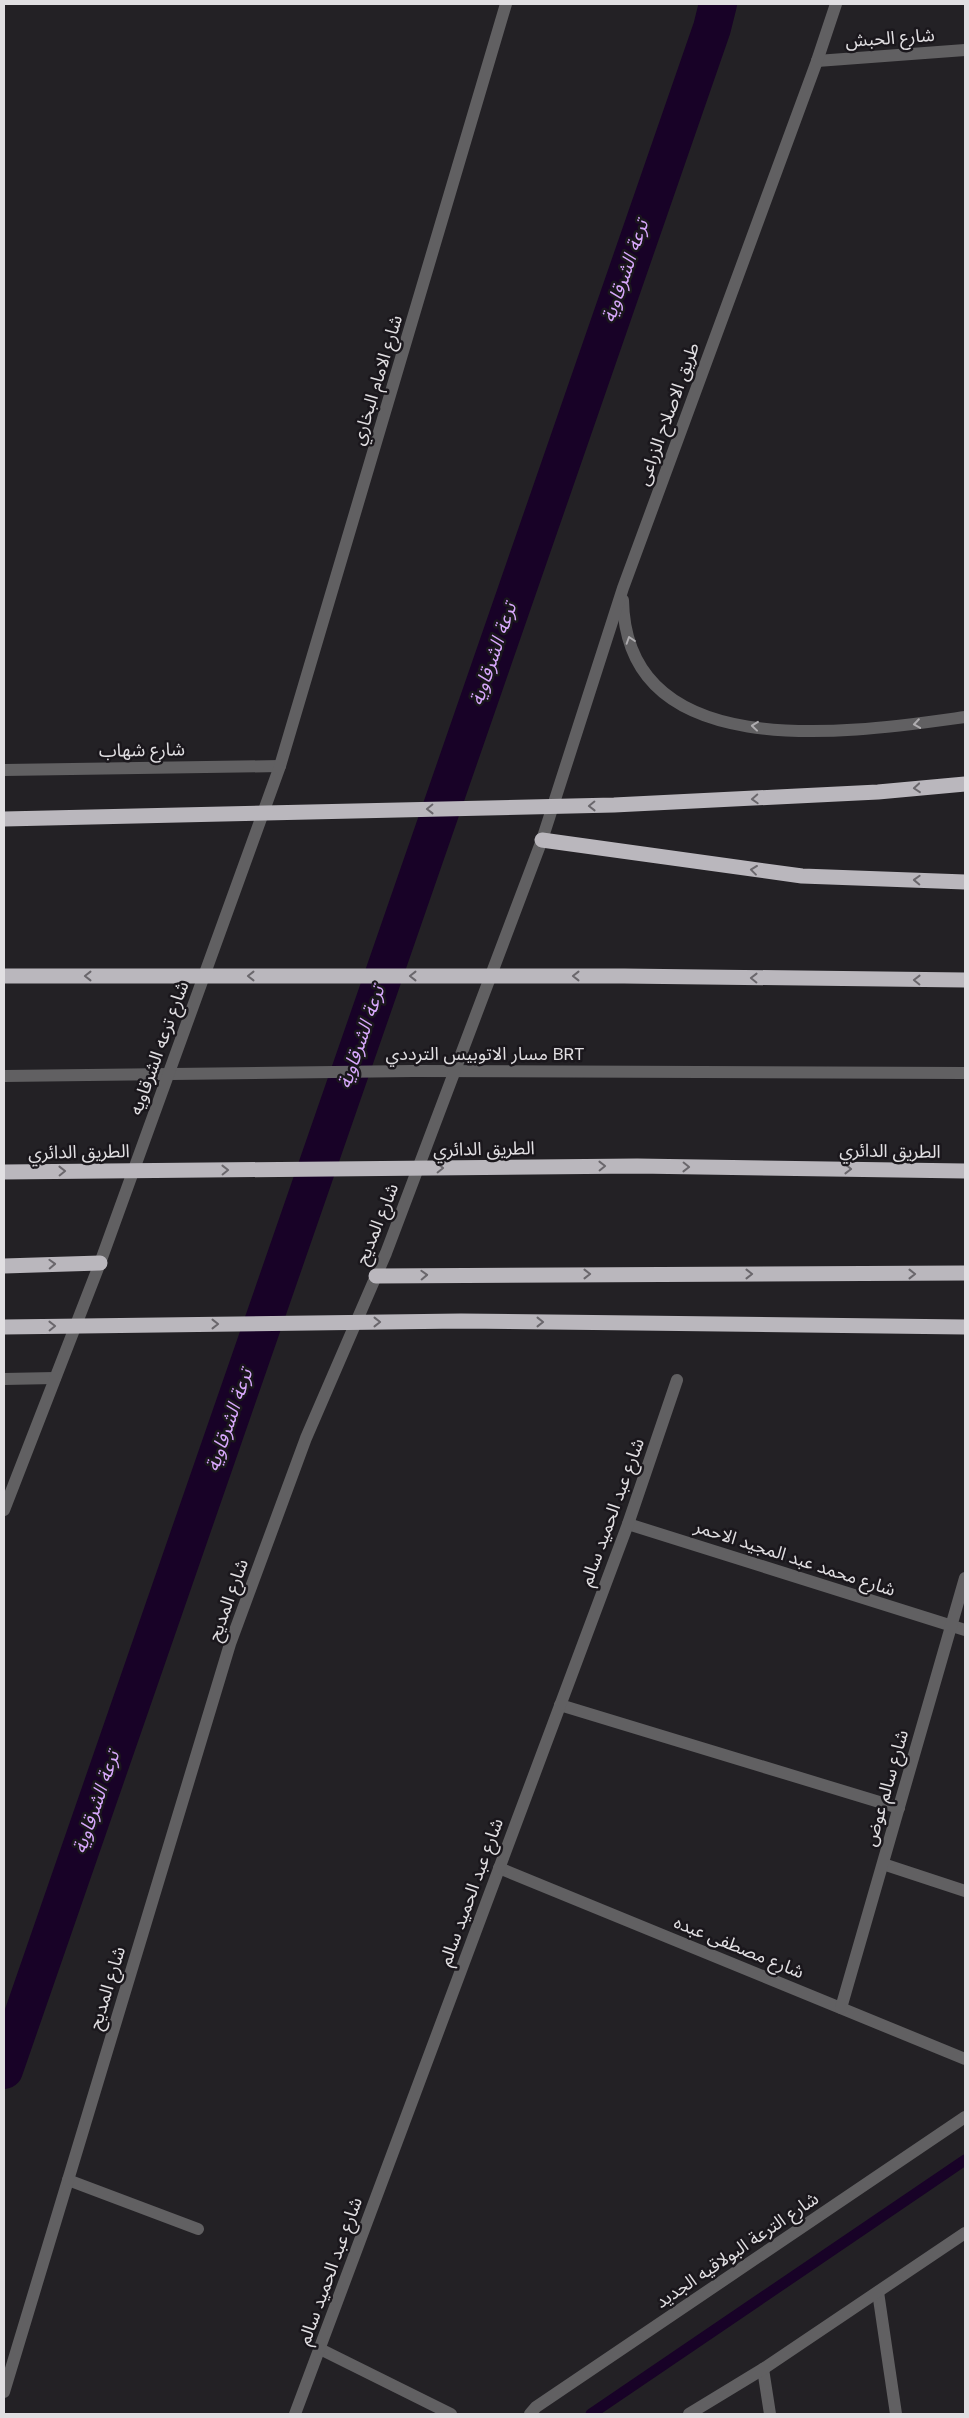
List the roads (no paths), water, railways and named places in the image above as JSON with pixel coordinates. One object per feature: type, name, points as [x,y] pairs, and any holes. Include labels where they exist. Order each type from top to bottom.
[{"type":"highway","points":[[4,819],[614,805],[858,793],[965,784]]},
{"type":"highway","points":[[542,840],[802,876],[965,882]]},
{"type":"highway","points":[[6,976],[624,976],[965,980]]},
{"type":"highway","name":"الطريق الدائري","points":[[9,1172],[637,1166],[965,1171]]},
{"type":"highway","points":[[4,1266],[100,1262]]},
{"type":"highway","points":[[376,1276],[965,1273]]},
{"type":"highway","points":[[4,1327],[451,1322],[965,1327]]},
{"type":"street","name":"شارع الامام البخاري","points":[[280,766],[506,4]]},
{"type":"street","name":"طريق الاصلاح الزراعى","points":[[542,840],[623,588],[817,61],[836,4]]},
{"type":"street","name":"شارع الحبش","points":[[817,61],[965,50]]},
{"type":"street","points":[[623,588],[624,615],[630,643],[643,668],[661,690],[683,707],[705,717],[732,724],[770,728],[847,731],[965,717]]},
{"type":"street","name":"شارع شهاب","points":[[4,770],[280,766]]},
{"type":"street","name":"شارع ترعه الشرقاويه","points":[[4,1510],[100,1262],[280,766]]},
{"type":"street","name":"شارع المديح","points":[[4,2392],[230,1644],[306,1438],[376,1276],[542,840]]},
{"type":"street","name":"مسار الاتوبيس الترددي BRT","points":[[4,1076],[413,1071],[965,1073]]},
{"type":"street","points":[[4,1379],[55,1378]]},
{"type":"street","name":"شارع عبد الحميد سالم","points":[[295,2414],[628,1524],[677,1380]]},
{"type":"street","name":"شارع محمد عبد المجيد الاحمر","points":[[628,1524],[965,1630]]},
{"type":"street","name":"شارع سالم عوض","points":[[841,2008],[965,1578]]},
{"type":"street","points":[[560,1704],[899,1808]]},
{"type":"street","points":[[883,1864],[965,1891]]},
{"type":"street","name":"شارع مصطفى عبده","points":[[499,1868],[965,2059]]},
{"type":"street","name":"شارع الترعة البولاقيه الجديد","points":[[530,2414],[536,2407],[965,2117]]},
{"type":"street","points":[[68,2180],[198,2229]]},
{"type":"street","points":[[689,2414],[763,2369],[965,2234]]},
{"type":"street","points":[[878,2292],[896,2414]]},
{"type":"street","points":[[320,2349],[451,2414]]},
{"type":"street","points":[[763,2369],[770,2414]]},
{"type":"waterway","name":"ترعة الشرقاوية","points":[[4,2070],[712,28],[718,4]]},
{"type":"waterway","points":[[591,2414],[965,2160]]}]
